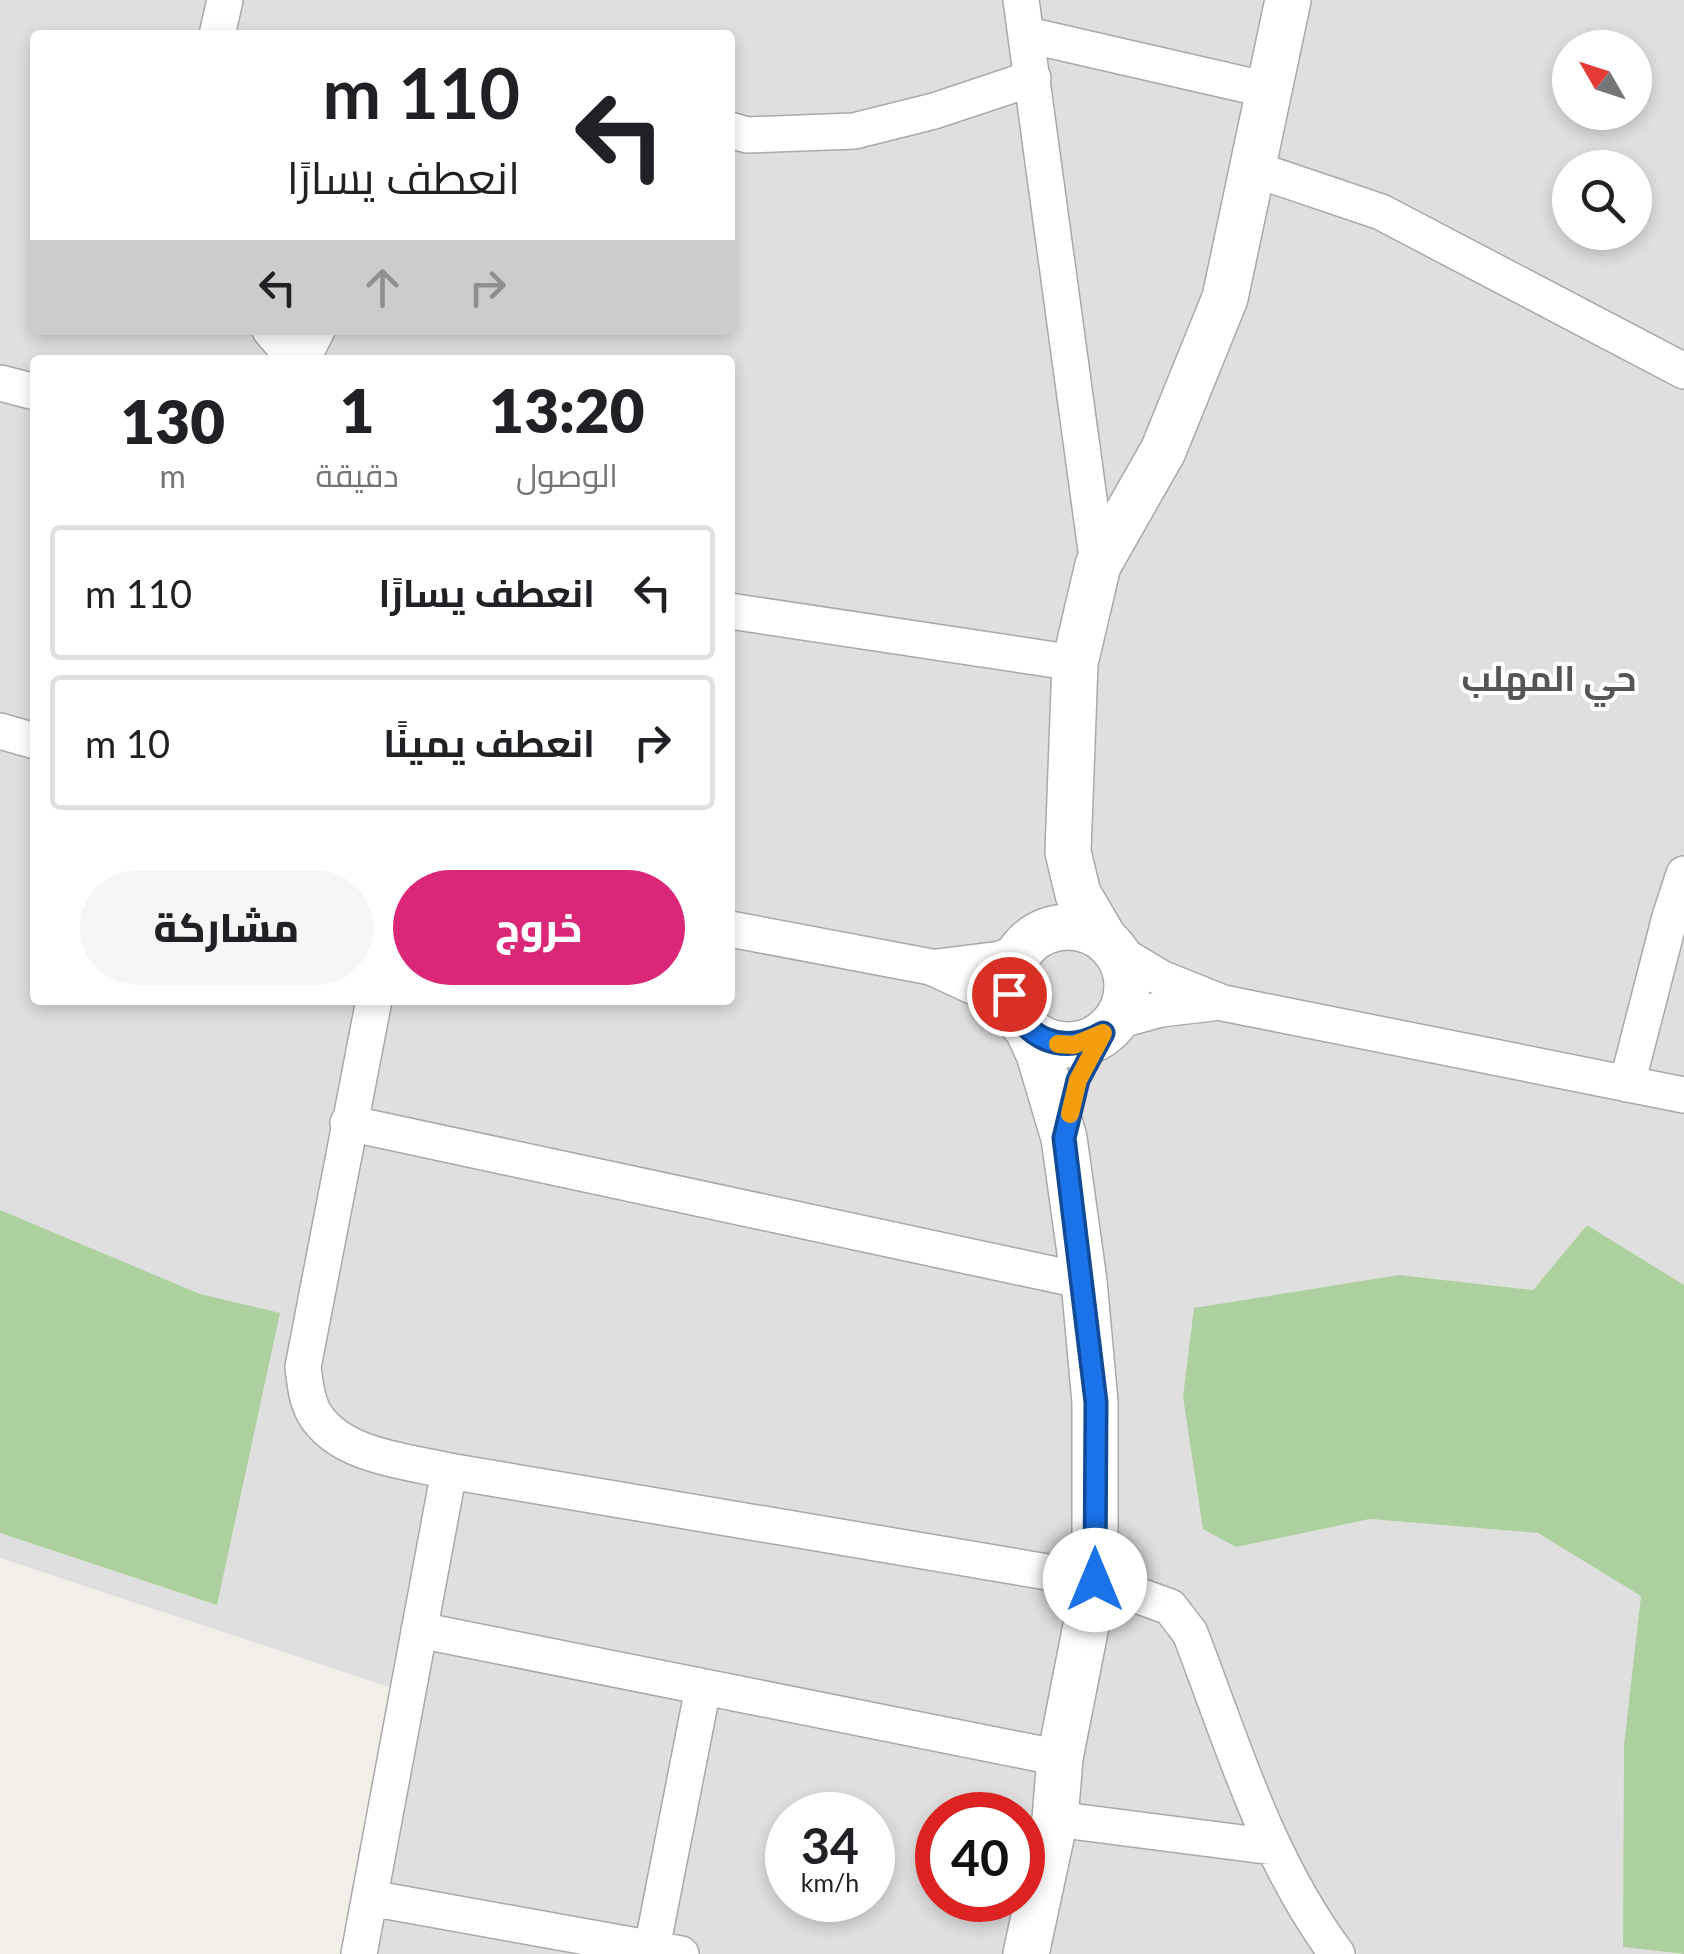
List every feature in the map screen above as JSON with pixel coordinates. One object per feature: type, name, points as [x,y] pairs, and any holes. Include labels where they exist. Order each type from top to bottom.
[{"type":"street","points":[[218,30],[226,0]]},
{"type":"street","points":[[1022,0],[1098,565]]},
{"type":"street","points":[[1026,1954],[1055,1818],[1060,1758],[1095,1580],[1096,1402],[1064,1138],[1039,1054],[1009,994],[1009,979],[1060,880],[1068,852],[1074,663],[1098,565],[1163,451],[1225,298],[1288,0]]},
{"type":"street","points":[[1028,35],[1268,90]]},
{"type":"street","points":[[735,131],[747,135],[854,132],[1033,78]]},
{"type":"street","points":[[1251,168],[1381,212],[1684,372]]},
{"type":"street","points":[[275,335],[294,355]]},
{"type":"street","points":[[0,383],[30,391]]},
{"type":"street","points":[[735,612],[1074,663]]},
{"type":"street","points":[[0,730],[30,740]]},
{"type":"street","points":[[1064,1138],[1078,1080],[1126,994],[1126,978],[1078,894],[1068,852]]},
{"type":"street","points":[[1627,1084],[1684,874]]},
{"type":"street","points":[[932,968],[1002,959],[1061,928],[1092,932],[1176,985],[1224,1002],[1684,1095]]},
{"type":"street","points":[[735,930],[932,968],[981,990],[1049,1042],[1062,1045],[1090,1041],[1109,1028],[1161,1009],[1224,1002]]},
{"type":"street","points":[[373,1005],[303,1367],[314,1414],[348,1443],[372,1453],[449,1471],[1095,1580],[1170,1607],[1190,1632],[1273,1847],[1337,1954]]},
{"type":"street","points":[[348,1123],[1084,1281]]},
{"type":"street","points":[[359,1954],[449,1471]]},
{"type":"street","points":[[419,1630],[1060,1758]]},
{"type":"street","points":[[370,1898],[666,1951],[702,1688]]},
{"type":"street","points":[[1055,1818],[1273,1847]]},
{"type":"shaded area","points":[[0,0],[1684,0],[1684,1285],[1587,1225],[1533,1290],[1399,1275],[1235,1547],[1370,1519],[1538,1533],[1642,1596],[1624,1745],[1624,1947],[1679,1954],[363,1954],[395,1689],[0,1558]]},
{"type":"green space","points":[[0,1210],[200,1294],[280,1313],[217,1605],[0,1533]]},
{"type":"green space","points":[[1587,1225],[1684,1285],[1684,1954],[1623,1947],[1624,1745],[1641,1596],[1538,1533],[1370,1519],[1236,1547],[1203,1529],[1183,1397],[1194,1308],[1399,1275],[1533,1290]]},
{"type":"slow traffic","points":[[1058,1044],[1074,1045],[1103,1033],[1078,1080],[1070,1114]]},
{"type":"district","name":"حي المهلب","points":[[1549,677]]},
{"type":"route","points":[[1009,994],[1018,1018],[1049,1042],[1074,1045],[1103,1033],[1078,1080],[1064,1138],[1096,1402],[1095,1580]]}]
